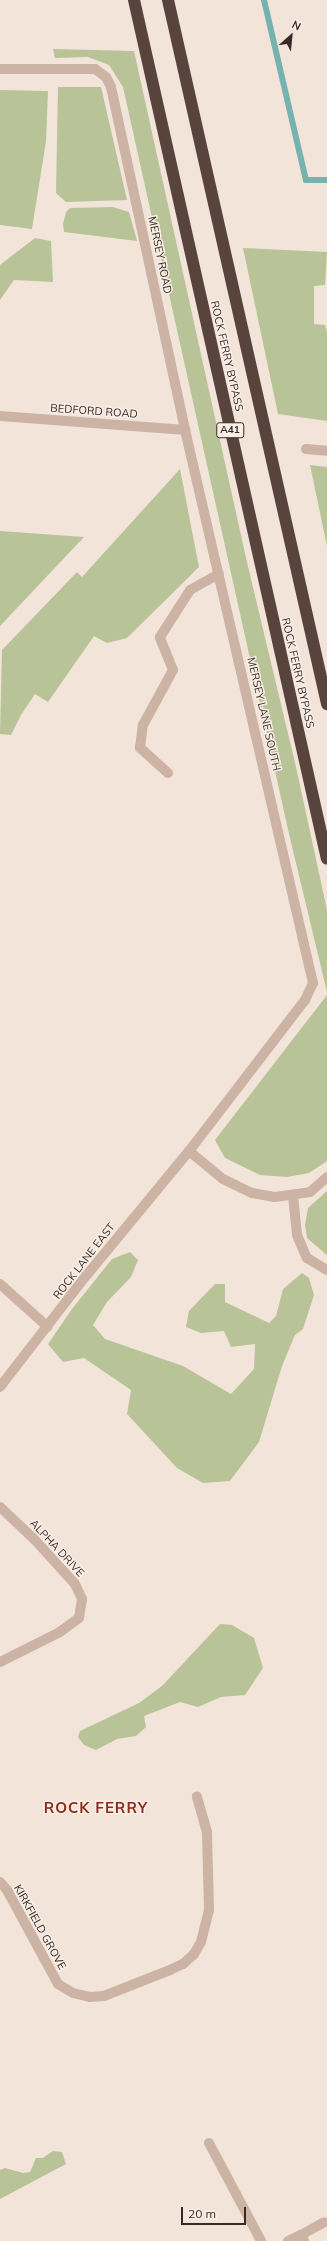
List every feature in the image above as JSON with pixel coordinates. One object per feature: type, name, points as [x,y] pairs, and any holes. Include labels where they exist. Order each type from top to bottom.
[{"type":"highway","name":"ROCK FERRY BYPASS","points":[[134,0],[327,859]]},
{"type":"highway","name":"ROCK FERRY BYPASS","points":[[168,0],[327,704]]},
{"type":"street","name":"MERSEY ROAD","points":[[0,69],[95,69],[106,76],[111,87],[191,452]]},
{"type":"street","name":"BEDFORD ROAD","points":[[0,416],[185,430]]},
{"type":"street","points":[[306,449],[327,450]]},
{"type":"street","name":"MERSEY LANE SOUTH","points":[[191,452],[313,983]]},
{"type":"street","points":[[168,773],[140,748],[143,725],[173,670],[160,637],[190,590],[219,574]]},
{"type":"street","name":"ROCK LANE EAST","points":[[0,1387],[189,1151],[305,1000],[313,983]]},
{"type":"street","points":[[189,1151],[223,1179],[252,1193],[275,1197],[293,1196],[310,1192],[327,1177]]},
{"type":"street","points":[[293,1196],[298,1235],[307,1258],[327,1270]]},
{"type":"street","points":[[0,1284],[48,1327]]},
{"type":"street","name":"ALPHA DRIVE","points":[[0,1507],[70,1579],[82,1599],[79,1618],[60,1632],[0,1662]]},
{"type":"street","name":"KIRKFIELD GROVE","points":[[0,1882],[7,1890],[58,1984],[73,1993],[90,1997],[104,1996],[184,1964],[194,1954],[201,1942],[209,1910],[207,1832],[197,1796]]},
{"type":"street","points":[[209,2143],[261,2241]]},
{"type":"street","points":[[288,2241],[302,2238],[324,2222]]},
{"type":"green space","points":[[53,49],[134,51],[246,558],[296,767],[327,910],[327,992],[289,834],[123,87],[109,65],[88,57],[55,58]]},
{"type":"green space","points":[[58,87],[101,87],[127,200],[66,202],[56,193]]},
{"type":"green space","points":[[0,90],[48,91],[46,141],[32,229],[0,225]]},
{"type":"green space","points":[[113,207],[129,212],[137,241],[64,232],[63,224],[66,212],[70,208]]},
{"type":"green space","points":[[35,238],[51,241],[53,282],[14,280],[0,300],[0,265]]},
{"type":"green space","points":[[243,248],[327,252],[325,285],[314,286],[314,324],[325,325],[327,332],[327,421],[278,414]]},
{"type":"green space","points":[[310,465],[327,467],[327,546]]},
{"type":"green space","points":[[180,469],[199,567],[127,638],[107,643],[94,636],[48,702],[35,694],[21,715],[11,735],[0,734],[2,650],[77,572],[82,577]]},
{"type":"green space","points":[[0,531],[84,537],[0,626]]},
{"type":"green space","points":[[327,995],[327,1161],[309,1173],[287,1177],[260,1175],[225,1158],[215,1140]]},
{"type":"green space","points":[[327,1191],[327,1255],[307,1238],[305,1225],[308,1208]]},
{"type":"green space","points":[[130,1252],[138,1260],[131,1277],[107,1302],[93,1325],[105,1339],[183,1366],[231,1394],[254,1369],[255,1344],[231,1347],[224,1331],[201,1333],[186,1327],[189,1311],[215,1284],[225,1284],[225,1302],[269,1323],[276,1316],[283,1289],[302,1273],[309,1278],[314,1295],[303,1329],[295,1335],[282,1366],[259,1442],[230,1481],[203,1483],[177,1468],[127,1414],[131,1390],[84,1358],[63,1362],[48,1344],[72,1309],[112,1259]]},
{"type":"green space","points":[[220,1624],[232,1625],[254,1638],[263,1668],[245,1695],[221,1697],[198,1707],[180,1702],[144,1716],[146,1727],[136,1736],[117,1739],[96,1750],[84,1745],[78,1737],[80,1731],[139,1703],[162,1686]]},
{"type":"green space","points":[[53,2151],[62,2152],[66,2164],[0,2199],[0,2170],[5,2168],[23,2173],[30,2172],[36,2158],[43,2158]]},
{"type":"waterway","points":[[264,0],[306,180],[327,180]]},
{"type":"district","name":"ROCK FERRY","points":[[96,1808]]}]
